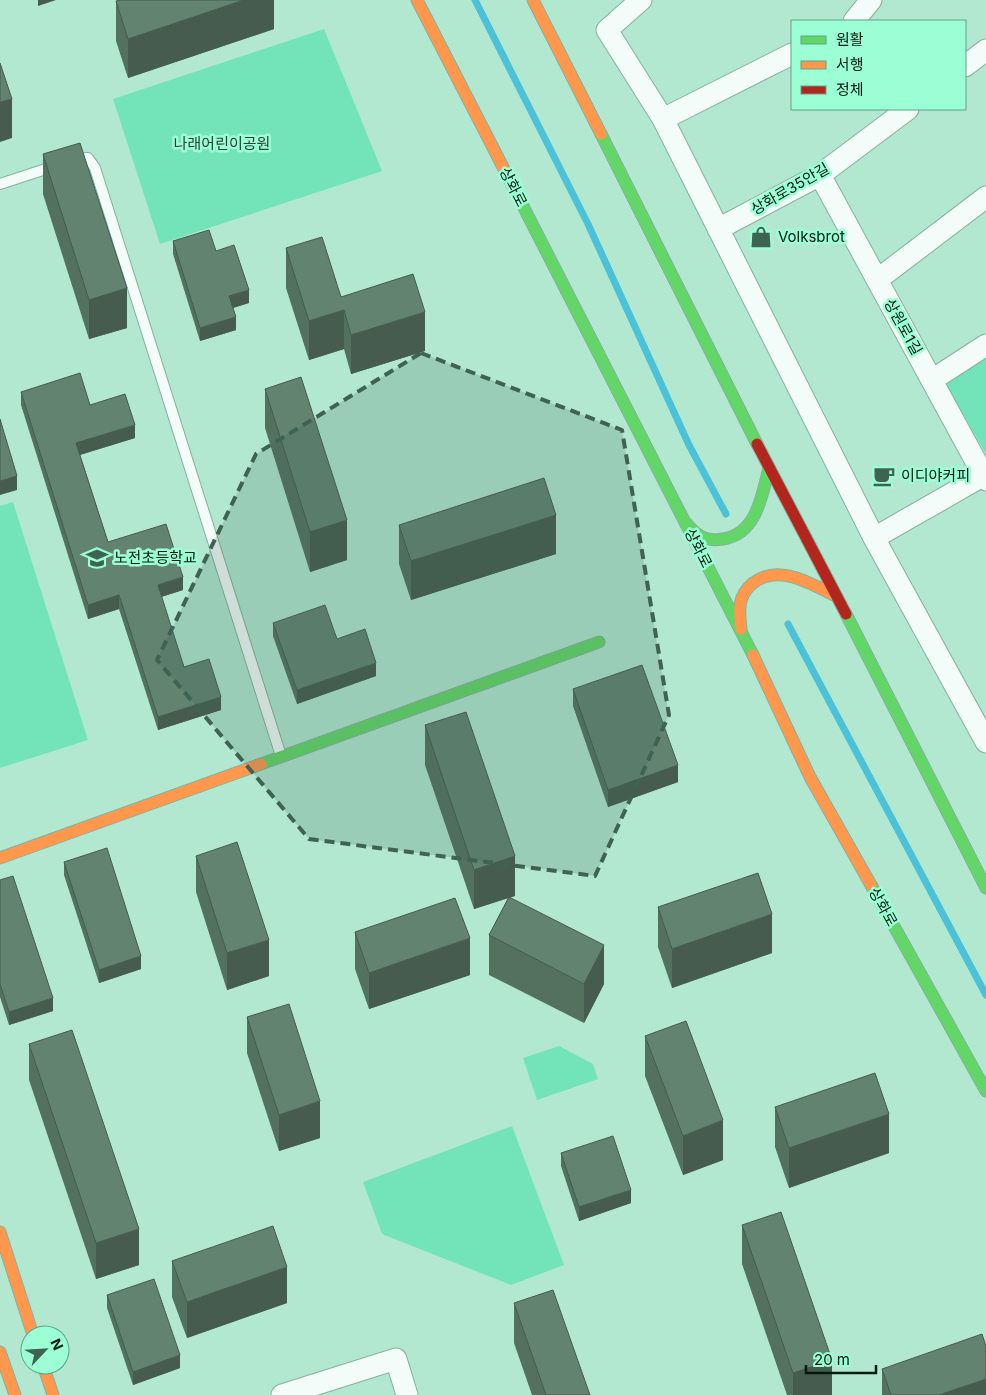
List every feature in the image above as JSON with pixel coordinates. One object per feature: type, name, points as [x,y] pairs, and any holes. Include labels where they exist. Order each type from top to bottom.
[{"type":"main road","name":"상화로","points":[[417,0],[741,630],[810,777],[986,1091]]},
{"type":"main road","points":[[534,0],[769,468],[986,888]]},
{"type":"main road","points":[[684,520],[698,536],[707,540],[727,540],[737,537],[752,521],[760,501],[769,468]]},
{"type":"main road","points":[[741,630],[738,607],[740,597],[754,582],[763,576],[784,575],[836,596]]},
{"type":"main road","points":[[0,858],[599,642]]},
{"type":"main road","points":[[0,1232],[30,1325]]},
{"type":"main road","points":[[0,1352],[15,1395]]},
{"type":"main road","points":[[46,1375],[53,1395]]},
{"type":"street","points":[[640,0],[607,30],[663,119],[874,538],[986,742]]},
{"type":"street","points":[[855,20],[871,0]]},
{"type":"street","points":[[966,65],[986,50]]},
{"type":"street","points":[[663,119],[791,55]]},
{"type":"street","name":"상화로35안길","points":[[718,230],[820,175],[907,110]]},
{"type":"street","name":"상원로1길","points":[[820,175],[985,476]]},
{"type":"street","points":[[877,280],[986,197]]},
{"type":"street","points":[[932,380],[986,345]]},
{"type":"street","points":[[874,538],[985,476]]},
{"type":"street","points":[[282,1395],[396,1359],[407,1395]]},
{"type":"lane","points":[[0,184],[76,159],[88,158],[95,168],[282,757]]},
{"type":"highlighted area","points":[[421,353],[622,430],[669,715],[595,876],[309,839],[157,660],[256,454]]},
{"type":"green space","name":"나래어린이공원","points":[[324,29],[382,171],[160,244],[113,99]]},
{"type":"green space","points":[[986,355],[986,454],[944,382]]},
{"type":"green space","points":[[13,502],[88,740],[0,768],[0,506]]},
{"type":"green space","points":[[559,1046],[593,1064],[598,1079],[537,1100],[523,1058]]},
{"type":"green space","points":[[512,1126],[564,1265],[511,1285],[382,1234],[363,1182]]},
{"type":"building","points":[[244,0],[128,39],[116,1]]},
{"type":"building","points":[[0,63],[12,99],[0,102]]},
{"type":"building","points":[[80,143],[127,288],[89,300],[43,154]]},
{"type":"building","points":[[209,230],[216,251],[234,245],[249,290],[229,296],[236,317],[200,328],[173,241]]},
{"type":"building","points":[[322,237],[341,297],[413,274],[425,312],[351,335],[344,310],[309,321],[286,248]]},
{"type":"building","points":[[80,373],[90,405],[125,394],[135,425],[76,443],[108,542],[166,524],[183,577],[158,585],[184,667],[209,659],[221,697],[158,717],[119,595],[88,605],[21,392]]},
{"type":"building","points":[[301,377],[347,520],[310,532],[265,389]]},
{"type":"building","points":[[0,419],[17,476],[0,481]]},
{"type":"building","points":[[544,478],[556,515],[411,561],[399,525]]},
{"type":"building","points":[[325,605],[337,639],[365,629],[376,663],[297,690],[273,623]]},
{"type":"building","points":[[642,665],[678,765],[608,790],[573,689]]},
{"type":"building","points":[[466,712],[515,856],[474,870],[425,725]]},
{"type":"building","points":[[237,842],[269,940],[227,953],[196,856]]},
{"type":"building","points":[[107,848],[141,956],[99,970],[64,862]]},
{"type":"building","points":[[758,873],[772,914],[672,949],[658,907]]},
{"type":"building","points":[[13,876],[53,998],[9,1012],[0,984],[0,880]]},
{"type":"building","points":[[509,897],[604,945],[584,984],[489,935]]},
{"type":"building","points":[[455,898],[470,938],[369,973],[355,932]]},
{"type":"building","points":[[289,1004],[320,1101],[279,1115],[247,1017]]},
{"type":"building","points":[[686,1021],[723,1120],[683,1136],[645,1036]]},
{"type":"building","points":[[72,1030],[139,1229],[96,1243],[29,1044]]},
{"type":"building","points":[[875,1073],[889,1114],[789,1148],[775,1107]]},
{"type":"building","points":[[613,1136],[631,1190],[579,1207],[561,1153]]},
{"type":"building","points":[[781,1212],[832,1360],[793,1373],[742,1225]]},
{"type":"building","points":[[273,1226],[287,1267],[187,1302],[172,1261]]},
{"type":"building","points":[[154,1279],[180,1355],[133,1372],[107,1295]]},
{"type":"building","points":[[553,1290],[590,1395],[546,1395],[514,1303]]},
{"type":"building","points":[[982,1334],[986,1346],[986,1379],[939,1395],[891,1395],[882,1369]]},
{"type":"waterway","points":[[475,0],[588,224],[689,445],[726,514]]},
{"type":"waterway","points":[[788,624],[986,995]]},
{"type":"traffic: fast","points":[[601,134],[757,444]]},
{"type":"traffic: fast","points":[[505,171],[753,655]]},
{"type":"traffic: fast","points":[[686,523],[698,535],[712,540],[734,536],[744,530],[756,512],[769,468]]},
{"type":"traffic: fast","points":[[846,614],[986,888]]},
{"type":"traffic: fast","points":[[261,764],[599,642]]},
{"type":"traffic: fast","points":[[871,885],[986,1091]]},
{"type":"traffic: slow","points":[[417,0],[505,171]]},
{"type":"traffic: slow","points":[[533,0],[601,134]]},
{"type":"traffic: slow","points":[[741,629],[740,604],[744,593],[753,583],[763,577],[784,575],[806,581],[836,596]]},
{"type":"traffic: slow","points":[[753,655],[810,777],[871,885]]},
{"type":"traffic: slow","points":[[0,858],[261,764]]},
{"type":"traffic: slow","points":[[0,1232],[30,1325]]},
{"type":"traffic: slow","points":[[0,1352],[15,1395]]},
{"type":"traffic: slow","points":[[46,1375],[53,1395]]},
{"type":"traffic: jam","points":[[757,444],[846,614]]},
{"type":"place","name":"Volksbrot","points":[[761,237]]},
{"type":"place","name":"이디야커피","points":[[884,476]]},
{"type":"place","name":"노전초등학교","points":[[97,558]]}]
